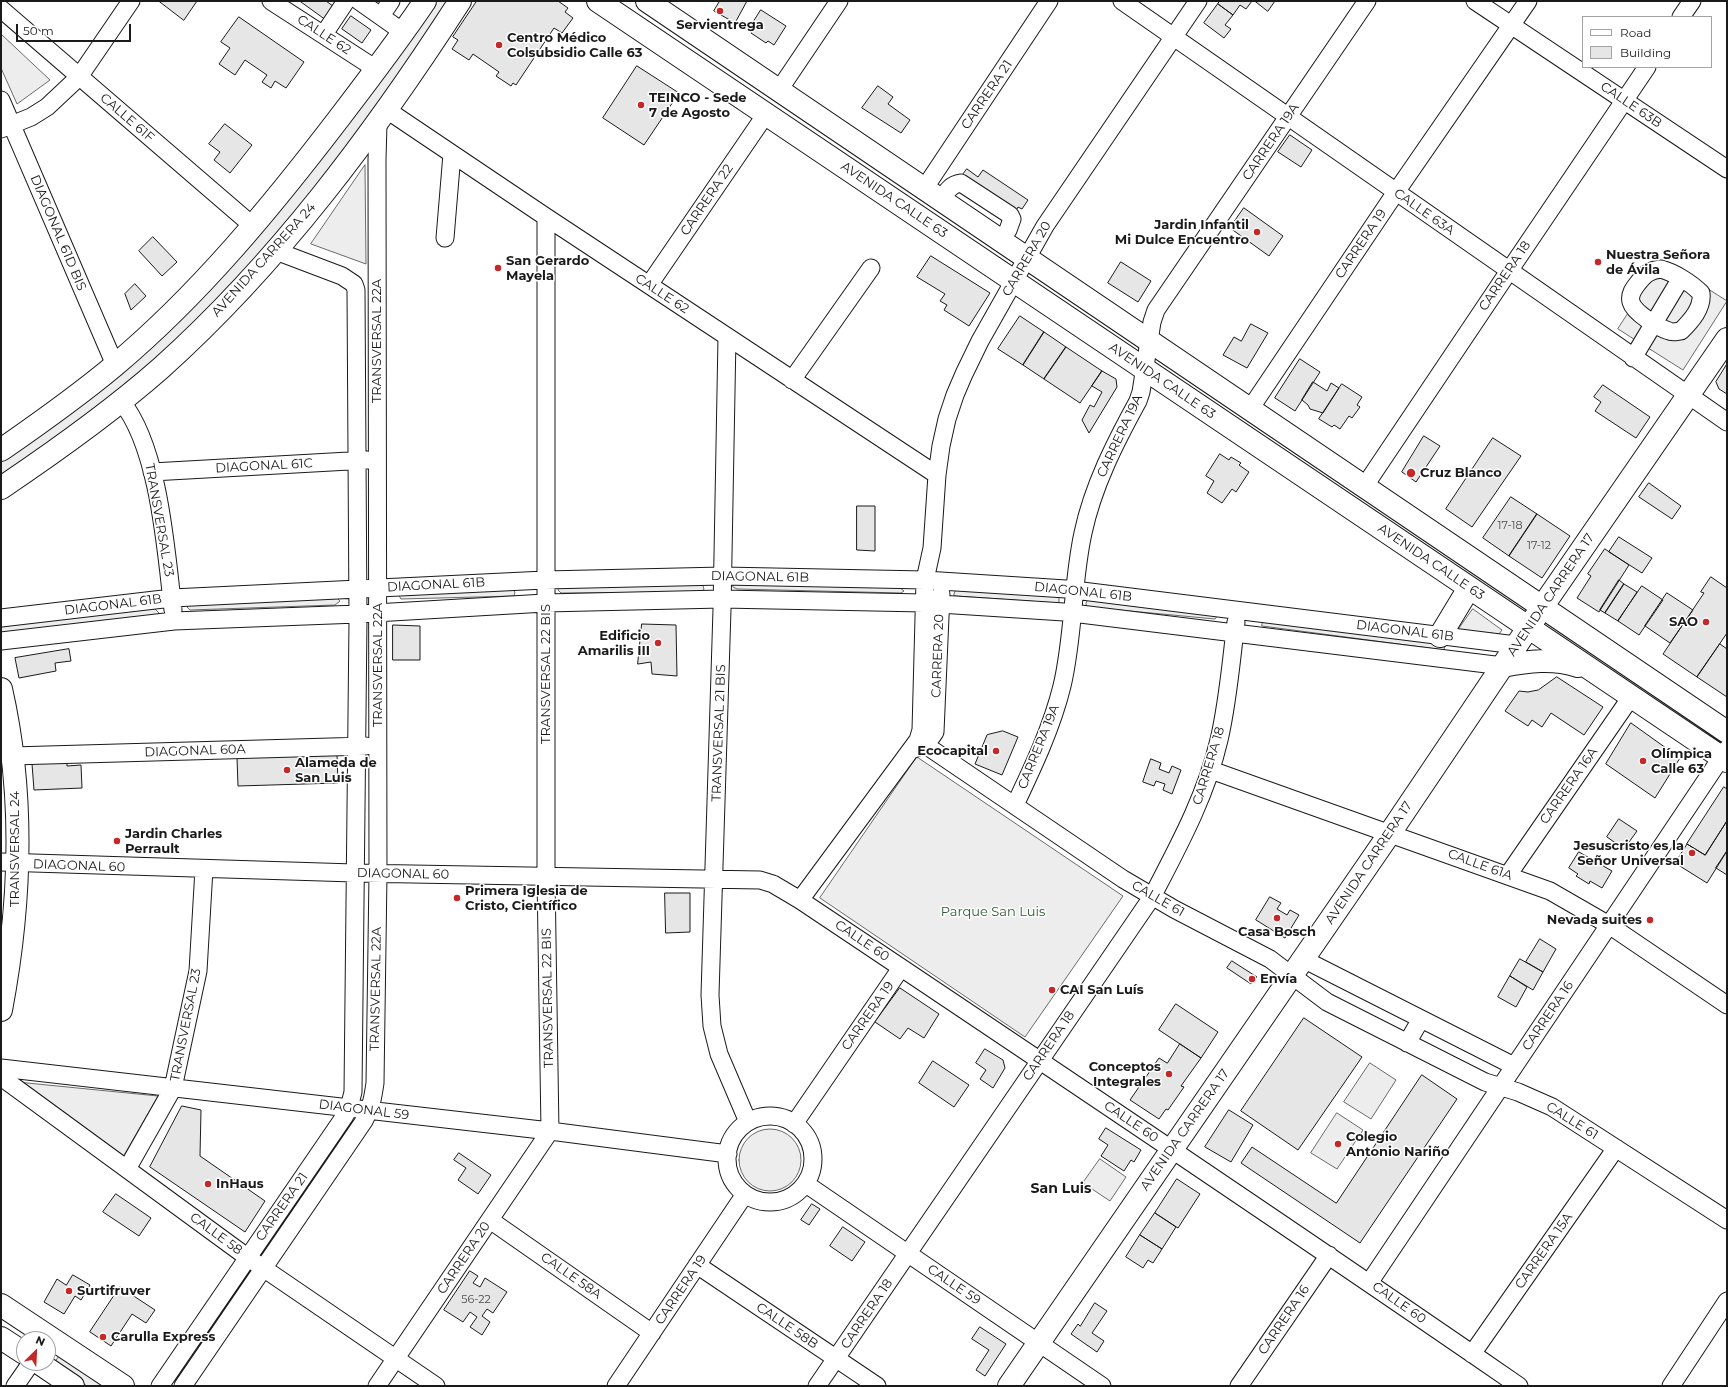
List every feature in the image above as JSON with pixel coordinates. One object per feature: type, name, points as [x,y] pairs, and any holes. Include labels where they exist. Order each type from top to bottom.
[{"type":"main road","points":[[1,450],[54,412],[115,365],[198,286],[253,226],[313,153],[425,1]]},
{"type":"main road","name":"AVENIDA CARRERA 24","points":[[1,488],[72,439],[160,369],[199,332],[276,251],[322,196],[383,116],[460,1]]},
{"type":"main road","name":"AVENIDA CALLE 63","points":[[598,1],[1528,628],[1631,697],[1725,756]]},
{"type":"main road","name":"AVENIDA CALLE 63","points":[[647,1],[1727,732]]},
{"type":"main road","name":"AVENIDA CARRERA 17","points":[[1008,1386],[1390,833],[1516,645],[1727,339]]},
{"type":"main road","points":[[1440,636],[1469,588]]},
{"type":"main road","points":[[1503,666],[1538,661],[1550,661],[1576,665],[1593,671]]},
{"type":"main road","name":"TRANSVERSAL 24","points":[[1,689],[12,756],[17,821],[9,863],[15,916],[9,968],[1,1010]]},
{"type":"main road","points":[[1,1305],[38,1331]]},
{"type":"main road","points":[[1,1338],[16,1348]]},
{"type":"main road","points":[[56,1343],[123,1386]]},
{"type":"main road","points":[[51,1371],[73,1386]]},
{"type":"street","points":[[6,127],[31,117],[47,107],[80,77],[131,1]]},
{"type":"street","name":"CALLE 62","points":[[271,1],[376,69]]},
{"type":"street","points":[[324,34],[346,1]]},
{"type":"street","points":[[359,1],[403,32]]},
{"type":"street","points":[[381,16],[391,1]]},
{"type":"street","points":[[779,90],[838,1]]},
{"type":"street","name":"CARRERA 21","points":[[933,194],[1049,1]]},
{"type":"street","name":"CALLE 63A","points":[[1122,1],[1727,422]]},
{"type":"street","name":"CARRERA 20","points":[[800,900],[917,745],[921,726],[932,604],[931,471],[958,388],[980,341],[1045,226],[1198,1]]},
{"type":"street","name":"CARRERA 19A","points":[[1015,805],[1047,732],[1062,687],[1083,532],[1109,456],[1138,402],[1145,370],[1152,322],[1156,310],[1367,1]]},
{"type":"street","name":"CALLE 63B","points":[[1475,1],[1727,169]]},
{"type":"street","name":"CARRERA 19","points":[[1250,409],[1396,192],[1528,1]]},
{"type":"street","points":[[1682,16],[1692,1]]},
{"type":"street","name":"CALLE 61F","points":[[1,9],[253,226]]},
{"type":"street","name":"CARRERA 18","points":[[1364,487],[1508,271],[1646,68]]},
{"type":"street","name":"DIAGONAL 61D BIS","points":[[1,100],[6,127],[115,365]]},
{"type":"street","name":"CARRERA 22","points":[[649,285],[766,114]]},
{"type":"street","name":"CALLE 62","points":[[383,116],[452,154],[931,471]]},
{"type":"street","name":"TRANSVERSAL 22A","points":[[370,1111],[375,1083],[378,874],[377,160],[383,116]]},
{"type":"street","points":[[445,238],[452,154]]},
{"type":"street","name":"TRANSVERSAL 22 BIS","points":[[546,217],[546,876],[550,1131]]},
{"type":"street","name":"TRANSVERSAL 22A","points":[[276,251],[342,276],[354,284],[357,296],[356,461],[358,614],[354,873],[354,1079],[349,1108]]},
{"type":"street","points":[[792,380],[871,268]]},
{"type":"street","points":[[1661,269],[1681,278],[1701,293],[1702,300],[1693,318],[1682,331],[1671,332],[1633,308],[1631,301],[1632,290],[1645,274],[1653,270],[1661,269]]},
{"type":"street","points":[[1634,358],[1681,278]]},
{"type":"street","name":"TRANSVERSAL 21 BIS","points":[[727,337],[723,576],[710,995],[712,1026],[719,1054],[748,1122]]},
{"type":"street","name":"TRANSVERSAL 23","points":[[121,401],[131,413],[143,440],[152,472],[160,512],[174,621]]},
{"type":"street","name":"DIAGONAL 61C","points":[[152,472],[377,460]]},
{"type":"street","name":"DIAGONAL 61B","points":[[1,618],[172,598],[545,580],[723,576],[933,580],[1075,590],[1516,645]]},
{"type":"street","name":"DIAGONAL 61B","points":[[1,641],[174,621],[358,614],[545,603],[722,599],[932,604],[1073,614],[1503,666]]},
{"type":"street","name":"CARRERA 18","points":[[817,1386],[1152,897],[1194,814],[1211,770],[1225,711],[1238,610]]},
{"type":"street","name":"CARRERA 16A","points":[[1508,875],[1631,697]]},
{"type":"street","name":"DIAGONAL 60A","points":[[12,756],[378,745]]},
{"type":"street","name":"CALLE 61","points":[[917,745],[1015,805],[1152,897],[1270,959],[1297,967],[1420,1019],[1514,1066]]},
{"type":"street","name":"CARRERA 16","points":[[1370,1283],[1514,1066],[1725,756]]},
{"type":"street","name":"CALLE 61A","points":[[1211,770],[1550,891],[1609,925],[1727,1005]]},
{"type":"street","name":"DIAGONAL 60","points":[[9,863],[378,874],[760,880],[768,881],[800,900]]},
{"type":"street","name":"TRANSVERSAL 23","points":[[127,1169],[173,1088],[198,971],[204,869]]},
{"type":"street","name":"CALLE 60","points":[[800,900],[1329,1255],[1519,1386]]},
{"type":"street","name":"CALLE 61","points":[[1297,967],[1327,1002],[1479,1080],[1518,1092],[1542,1102],[1727,1219]]},
{"type":"street","name":"CARRERA 19","points":[[794,1124],[901,968]]},
{"type":"street","points":[[1407,1043],[1420,1019]]},
{"type":"street","name":"DIAGONAL 59","points":[[1,1068],[550,1131],[728,1154]]},
{"type":"street","name":"CALLE 58","points":[[1,1077],[247,1257],[436,1386]]},
{"type":"street","name":"CARRERA 21","points":[[160,1386],[349,1108]]},
{"type":"street","name":"CARRERA 21","points":[[184,1386],[370,1111]]},
{"type":"street","points":[[766,1116],[786,1119],[794,1124],[808,1138],[812,1151],[813,1166],[806,1184],[791,1197],[773,1202],[758,1200],[745,1194],[739,1189],[731,1176],[727,1161],[734,1136],[748,1122],[766,1116]]},
{"type":"street","name":"CARRERA 20","points":[[377,1386],[550,1131]]},
{"type":"street","name":"CARRERA 15A","points":[[1472,1354],[1616,1148]]},
{"type":"street","name":"CALLE 59","points":[[806,1184],[1102,1386]]},
{"type":"street","name":"CARRERA 19","points":[[616,1386],[745,1194]]},
{"type":"street","name":"CALLE 58A","points":[[490,1220],[652,1333]]},
{"type":"street","name":"CARRERA 16","points":[[1239,1386],[1329,1255]]},
{"type":"street","name":"CALLE 58B","points":[[697,1265],[877,1386]]},
{"type":"street","points":[[1671,1386],[1727,1301]]},
{"type":"street","points":[[15,1386],[25,1371]]},
{"type":"shaded area","points":[[435,1],[454,1],[357,135],[271,241],[202,318],[118,391],[52,441],[1,475],[1,462],[44,432],[110,380]]},
{"type":"shaded area","points":[[1,34],[50,80],[17,104],[1,68]]},
{"type":"shaded area","points":[[365,165],[366,264],[311,244]]},
{"type":"shaded area","points":[[1663,260],[1727,301],[1683,370],[1618,329]]},
{"type":"shaded area","points":[[735,582],[899,587],[904,591],[901,593],[737,589],[733,587]]},
{"type":"shaded area","points":[[702,583],[704,589],[702,592],[561,593],[558,590],[559,588]]},
{"type":"shaded area","points":[[511,587],[515,592],[514,596],[401,599],[398,594]]},
{"type":"shaded area","points":[[956,590],[1056,596],[1059,598],[1059,602],[956,596],[954,595]]},
{"type":"shaded area","points":[[336,597],[340,601],[335,605],[190,610],[187,607],[189,605]]},
{"type":"shaded area","points":[[1088,599],[1219,614],[1215,619],[1087,607],[1086,604]]},
{"type":"shaded area","points":[[155,609],[159,613],[157,617],[2,635],[1,631],[1,623]]},
{"type":"shaded area","points":[[1473,609],[1502,630],[1499,634],[1458,630]]},
{"type":"shaded area","points":[[1263,621],[1445,644],[1444,650],[1262,626]]},
{"type":"shaded area","name":"Parque San Luis","points":[[917,757],[1123,896],[1025,1037],[820,898]]},
{"type":"shaded area","points":[[1370,1063],[1396,1080],[1371,1119],[1344,1102]]},
{"type":"shaded area","points":[[17,1082],[158,1096],[123,1157]]},
{"type":"shaded area","points":[[1337,1113],[1363,1130],[1337,1169],[1311,1153]]},
{"type":"shaded area","points":[[770,1129],[787,1134],[792,1138],[796,1143],[801,1160],[796,1177],[792,1182],[787,1186],[770,1191],[753,1186],[748,1182],[744,1177],[739,1160],[744,1143],[748,1138],[753,1134]]},
{"type":"shaded area","points":[[1100,1159],[1126,1177],[1110,1201],[1083,1183]]},
{"type":"shaded area","points":[[60,1355],[107,1386],[87,1386],[56,1365],[56,1361]]},
{"type":"building","points":[[159,1],[197,1],[184,20]]},
{"type":"building","points":[[300,1],[326,1],[337,9],[328,21]]},
{"type":"building","name":"Centro Médico Colsubsidio Calle 63","points":[[477,1],[558,1],[568,8],[565,12],[573,18],[562,33],[554,28],[516,85],[513,83],[511,86],[496,76],[499,72],[473,54],[469,60],[452,49],[458,40],[453,37]]},
{"type":"building","points":[[720,1],[747,1],[735,23],[714,11]]},
{"type":"building","points":[[1220,1],[1252,1],[1246,9],[1240,5],[1233,15],[1218,4]]},
{"type":"building","points":[[1255,1],[1275,1],[1268,11]]},
{"type":"building","points":[[1218,4],[1233,15],[1225,25],[1231,29],[1224,38],[1204,23]]},
{"type":"building","points":[[761,10],[786,26],[774,45],[768,41],[766,43],[751,33],[752,31],[749,29]]},
{"type":"building","points":[[351,16],[371,30],[362,43],[342,29]]},
{"type":"building","points":[[239,17],[304,62],[286,88],[275,81],[271,88],[262,82],[267,75],[245,60],[235,75],[219,64],[230,48],[221,42]]},
{"type":"building","name":"TEINCO - Sede 7 de Agosto","points":[[637,66],[679,93],[644,145],[603,118]]},
{"type":"building","points":[[878,86],[893,97],[888,104],[910,120],[901,133],[862,108]]},
{"type":"building","points":[[225,124],[252,145],[230,173],[214,160],[220,152],[209,144]]},
{"type":"building","points":[[1290,135],[1312,150],[1301,167],[1278,152]]},
{"type":"building","points":[[967,169],[978,177],[983,170],[1028,200],[1022,209],[1018,207],[1013,216],[959,180]]},
{"type":"building","name":"Jardin Infantil Mi Dulce Encuentro","points":[[1244,208],[1283,236],[1269,256],[1230,228]]},
{"type":"building","points":[[153,237],[177,262],[162,276],[139,251]]},
{"type":"building","points":[[931,256],[990,293],[969,326],[944,310],[947,305],[940,301],[945,294],[917,277]]},
{"type":"building","points":[[1121,262],[1151,281],[1138,302],[1108,283]]},
{"type":"building","points":[[135,284],[146,296],[131,310],[125,294]]},
{"type":"building","points":[[1020,316],[1044,332],[1023,365],[998,349]]},
{"type":"building","points":[[1251,324],[1268,333],[1247,368],[1223,355],[1234,337],[1241,341]]},
{"type":"building","points":[[1044,332],[1066,347],[1044,379],[1023,365]]},
{"type":"building","points":[[1066,347],[1102,371],[1080,403],[1044,379]]},
{"type":"building","points":[[1300,359],[1320,372],[1295,411],[1275,398]]},
{"type":"building","points":[[1727,364],[1727,394],[1719,389],[1716,382]]},
{"type":"building","points":[[1102,371],[1116,379],[1117,387],[1089,433],[1082,420],[1090,405],[1094,407],[1102,392],[1092,386]]},
{"type":"building","points":[[1313,382],[1327,391],[1331,383],[1339,388],[1323,413],[1310,409],[1302,400]]},
{"type":"building","points":[[1342,384],[1362,397],[1357,405],[1360,407],[1352,418],[1349,416],[1340,429],[1334,425],[1332,427],[1319,419]]},
{"type":"building","points":[[1603,385],[1650,417],[1636,438],[1595,411],[1601,402],[1594,397]]},
{"type":"building","points":[[1424,436],[1440,446],[1416,482],[1402,472]]},
{"type":"building","points":[[1493,438],[1521,456],[1472,527],[1446,509]]},
{"type":"building","points":[[1220,454],[1229,460],[1231,457],[1241,463],[1239,465],[1249,472],[1236,492],[1232,489],[1222,503],[1207,493],[1214,481],[1206,476]]},
{"type":"building","points":[[1649,483],[1681,506],[1672,519],[1639,497]]},
{"type":"building","points":[[1511,497],[1537,514],[1509,556],[1483,538]]},
{"type":"building","points":[[857,506],[875,506],[875,551],[857,550]]},
{"type":"building","points":[[1537,514],[1570,536],[1542,578],[1509,556]]},
{"type":"building","points":[[1619,537],[1652,558],[1642,573],[1609,552]]},
{"type":"building","points":[[1605,549],[1629,565],[1599,612],[1577,598],[1591,576],[1588,574]]},
{"type":"building","name":"SAO","points":[[1711,577],[1727,588],[1727,633],[1697,677],[1663,654],[1704,593],[1701,592]]},
{"type":"building","points":[[1619,580],[1624,584],[1605,613],[1600,610]]},
{"type":"building","points":[[1624,584],[1637,592],[1618,621],[1605,613]]},
{"type":"building","points":[[1642,586],[1663,600],[1639,635],[1618,621]]},
{"type":"building","points":[[1667,593],[1693,610],[1670,643],[1645,626]]},
{"type":"building","name":"Edificio Amarilis III","points":[[642,624],[676,625],[677,676],[652,674],[651,662],[638,664]]},
{"type":"building","points":[[393,625],[420,626],[420,660],[393,660]]},
{"type":"building","points":[[1720,644],[1727,649],[1727,697],[1697,677]]},
{"type":"building","points":[[69,649],[71,661],[55,663],[56,671],[19,678],[15,658]]},
{"type":"building","points":[[1557,677],[1603,707],[1584,735],[1551,713],[1542,727],[1532,720],[1528,726],[1505,711],[1519,691],[1528,692],[1538,690]]},
{"type":"building","name":"Olímpica Calle 63","points":[[1631,723],[1680,758],[1655,798],[1606,764]]},
{"type":"building","name":"Ecocapital","points":[[1003,731],[1018,737],[1002,775],[975,764],[987,735]]},
{"type":"building","name":"Alameda de San Luis","points":[[337,755],[338,783],[238,786],[237,758]]},
{"type":"building","points":[[1151,759],[1161,763],[1159,769],[1169,773],[1172,766],[1181,770],[1172,794],[1163,790],[1165,784],[1156,781],[1154,786],[1143,782]]},
{"type":"building","points":[[67,762],[67,766],[81,765],[82,788],[34,790],[32,764]]},
{"type":"building","points":[[1724,787],[1727,789],[1727,821],[1705,855],[1687,844]]},
{"type":"building","points":[[1619,819],[1637,831],[1624,849],[1607,837]]},
{"type":"building","name":"Jesuscristo es la Señor Universal","points":[[1727,821],[1727,851],[1707,883],[1675,863],[1687,844],[1705,855]]},
{"type":"building","points":[[1727,851],[1727,875],[1716,868]]},
{"type":"building","points":[[1579,852],[1612,871],[1602,888],[1590,881],[1589,884],[1576,876],[1578,874],[1569,868]]},
{"type":"building","points":[[665,893],[690,893],[690,932],[666,933]]},
{"type":"building","name":"Casa Bosch","points":[[1270,897],[1281,903],[1277,909],[1287,915],[1290,910],[1299,915],[1285,938],[1256,920]]},
{"type":"building","points":[[1540,939],[1556,949],[1543,972],[1526,962]]},
{"type":"building","points":[[1520,959],[1543,972],[1533,990],[1510,976]]},
{"type":"building","points":[[1232,961],[1257,977],[1251,984],[1227,968]]},
{"type":"building","points":[[1510,976],[1527,987],[1516,1007],[1498,997]]},
{"type":"building","points":[[900,988],[939,1014],[924,1038],[908,1028],[900,1039],[875,1022]]},
{"type":"building","points":[[1176,1004],[1218,1032],[1201,1058],[1159,1030]]},
{"type":"building","points":[[1304,1018],[1362,1057],[1298,1150],[1241,1111]]},
{"type":"building","name":"Conceptos Integrales","points":[[1180,1044],[1201,1058],[1181,1086],[1184,1087],[1168,1110],[1166,1109],[1159,1119],[1130,1100],[1159,1058],[1167,1063]]},
{"type":"building","points":[[985,1049],[1003,1060],[1005,1068],[993,1088],[980,1079],[986,1070],[976,1063]]},
{"type":"building","points":[[933,1061],[969,1085],[954,1107],[919,1083]]},
{"type":"building","points":[[1422,1075],[1457,1099],[1360,1243],[1241,1163],[1252,1147],[1336,1203]]},
{"type":"building","name":"InHaus","points":[[182,1106],[201,1110],[200,1156],[265,1201],[245,1232],[150,1167]]},
{"type":"building","points":[[1229,1110],[1253,1125],[1231,1162],[1205,1147]]},
{"type":"building","points":[[1106,1128],[1141,1150],[1134,1162],[1131,1160],[1124,1171],[1101,1156],[1108,1145],[1099,1139]]},
{"type":"building","points":[[459,1153],[491,1175],[478,1194],[458,1180],[466,1168],[454,1160]]},
{"type":"building","points":[[1177,1179],[1200,1194],[1178,1228],[1155,1213]]},
{"type":"building","points":[[116,1194],[151,1218],[139,1236],[103,1212]]},
{"type":"building","points":[[812,1204],[820,1209],[809,1225],[801,1220]]},
{"type":"building","points":[[1155,1213],[1176,1227],[1162,1249],[1140,1235]]},
{"type":"building","points":[[843,1227],[865,1242],[852,1261],[830,1246]]},
{"type":"building","points":[[1140,1235],[1162,1249],[1153,1263],[1148,1260],[1143,1268],[1126,1257]]},
{"type":"building","points":[[470,1271],[478,1276],[473,1283],[480,1287],[485,1278],[507,1292],[493,1313],[487,1309],[482,1316],[490,1322],[482,1335],[470,1327],[477,1317],[470,1312],[463,1322],[444,1310]]},
{"type":"building","name":"Surtifruver","points":[[73,1275],[90,1285],[81,1300],[75,1296],[64,1314],[44,1302],[57,1279],[66,1285]]},
{"type":"building","points":[[120,1287],[155,1310],[146,1323],[132,1314],[111,1346],[90,1332]]},
{"type":"building","points":[[1095,1303],[1107,1311],[1092,1333],[1104,1341],[1097,1352],[1071,1334],[1078,1324],[1080,1326]]},
{"type":"building","points":[[980,1327],[1006,1344],[985,1376],[976,1370],[989,1350],[972,1339]]},
{"type":"place","name":"Servientrega","points":[[720,11]]},
{"type":"place","name":"Centro Médico Colsubsidio Calle 63","points":[[499,45]]},
{"type":"place","name":"TEINCO - Sede 7 de Agosto","points":[[641,105]]},
{"type":"place","name":"Jardin Infantil Mi Dulce Encuentro","points":[[1257,232]]},
{"type":"place","name":"Nuestra Señora de Ávila","points":[[1598,262]]},
{"type":"place","name":"San Gerardo Mayela","points":[[498,268]]},
{"type":"place","name":"Cruz Blanco","points":[[1411,473]]},
{"type":"place","name":"SAO","points":[[1706,622]]},
{"type":"place","name":"Edificio Amarilis III","points":[[658,643]]},
{"type":"place","name":"Ecocapital","points":[[996,751]]},
{"type":"place","name":"Olímpica Calle 63","points":[[1643,761]]},
{"type":"place","name":"Alameda de San Luis","points":[[287,770]]},
{"type":"place","name":"Jardin Charles Perrault","points":[[117,841]]},
{"type":"place","name":"Jesuscristo es la Señor Universal","points":[[1692,853]]},
{"type":"place","name":"Primera Iglesia de Cristo, Científico","points":[[457,898]]},
{"type":"place","name":"Casa Bosch","points":[[1277,918]]},
{"type":"place","name":"Nevada suites","points":[[1650,920]]},
{"type":"place","name":"Envía","points":[[1252,979]]},
{"type":"place","name":"CAI San Luís","points":[[1052,990]]},
{"type":"place","name":"Conceptos Integrales","points":[[1169,1074]]},
{"type":"place","name":"Colegio Antonio Nariño","points":[[1338,1144]]},
{"type":"place","name":"InHaus","points":[[208,1184]]},
{"type":"place","name":"Surtifruver","points":[[69,1291]]},
{"type":"place","name":"Carulla Express","points":[[103,1337]]},
{"type":"district","name":"San Luis","points":[[1061,1189]]}]
